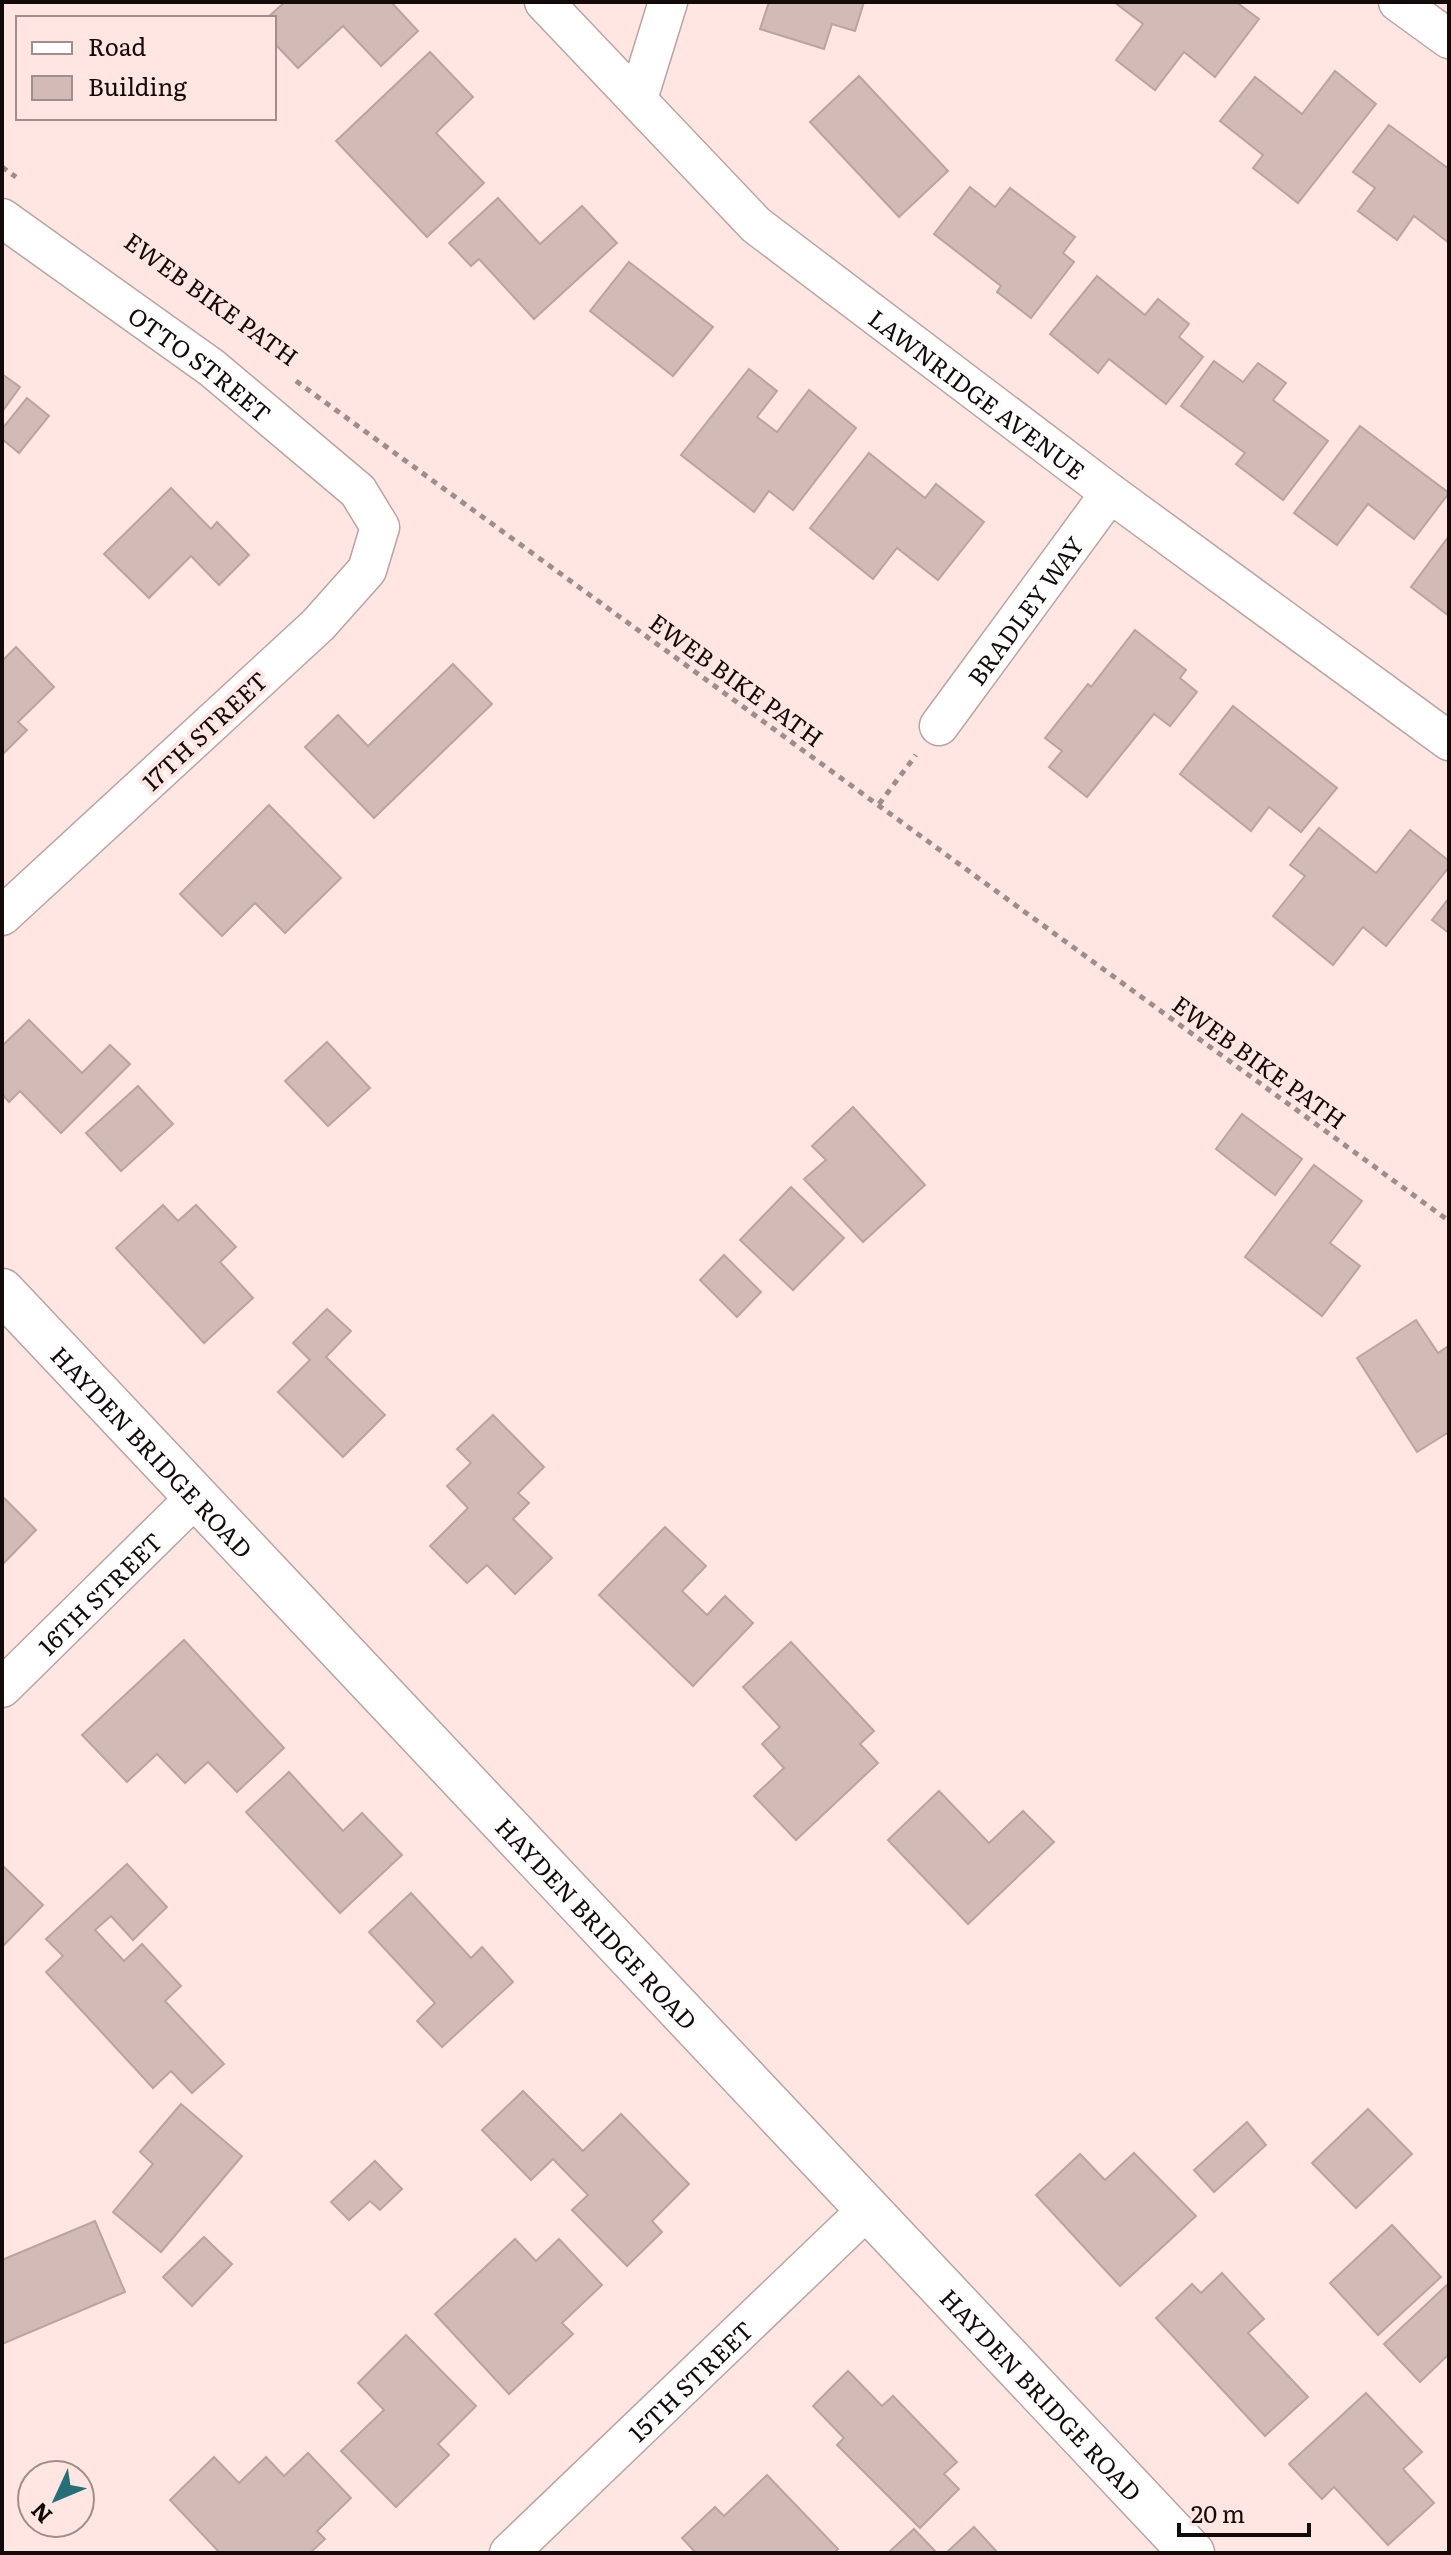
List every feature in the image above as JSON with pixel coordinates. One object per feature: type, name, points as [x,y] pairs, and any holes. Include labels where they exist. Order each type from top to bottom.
[{"type":"street","name":"LAWNRIDGE AVENUE","points":[[544,2],[756,225],[1110,493],[1449,741]]},
{"type":"street","points":[[638,99],[668,2]]},
{"type":"street","points":[[1398,2],[1449,39]]},
{"type":"street","name":"OTTO STREET","points":[[2,218],[212,368],[358,491],[380,527]]},
{"type":"street","name":"BRADLEY WAY","points":[[939,726],[1110,493]]},
{"type":"street","name":"17TH STREET","points":[[2,916],[318,625],[367,570],[380,527]]},
{"type":"street","name":"HAYDEN BRIDGE ROAD","points":[[2,1291],[1192,2553]]},
{"type":"street","name":"16TH STREET","points":[[2,1688],[197,1496]]},
{"type":"street","name":"15TH STREET","points":[[509,2553],[869,2208]]},
{"type":"path","points":[[2,167],[28,186]]},
{"type":"path","name":"EWEB BIKE PATH","points":[[286,373],[1449,1221]]},
{"type":"path","points":[[879,804],[939,726]]},
{"type":"building","points":[[285,2],[391,2],[418,31],[381,66],[343,26],[298,68],[276,45],[276,16],[269,16]]},
{"type":"building","points":[[769,2],[864,2],[855,31],[832,24],[824,49],[760,29]]},
{"type":"building","points":[[1114,2],[1236,2],[1259,19],[1215,77],[1184,52],[1155,90],[1116,60],[1143,24]]},
{"type":"building","points":[[430,52],[473,97],[436,133],[484,183],[427,237],[336,141]]},
{"type":"building","points":[[1335,71],[1376,104],[1298,203],[1253,168],[1263,155],[1220,121],[1255,77],[1302,114]]},
{"type":"building","points":[[859,76],[948,171],[899,217],[810,122]]},
{"type":"building","points":[[1389,125],[1449,169],[1449,243],[1414,216],[1397,240],[1358,211],[1375,188],[1353,172]]},
{"type":"building","points":[[970,187],[995,207],[1010,188],[1075,237],[1063,253],[1074,262],[1031,318],[997,292],[1001,286],[934,234]]},
{"type":"building","points":[[498,198],[540,244],[582,206],[617,243],[534,319],[479,259],[471,266],[449,243]]},
{"type":"building","points":[[629,262],[713,327],[673,376],[590,311]]},
{"type":"building","points":[[1097,276],[1145,315],[1158,299],[1189,324],[1179,337],[1203,357],[1166,404],[1109,359],[1098,373],[1050,334]]},
{"type":"building","points":[[1214,361],[1243,382],[1258,363],[1286,383],[1273,400],[1328,441],[1283,500],[1236,464],[1245,453],[1181,406]]},
{"type":"building","points":[[749,369],[777,391],[757,417],[777,432],[809,390],[856,428],[793,510],[769,491],[754,512],[681,455]]},
{"type":"building","points":[[2,374],[20,387],[2,412]]},
{"type":"building","points":[[27,398],[49,416],[19,453],[2,439],[2,429]]},
{"type":"building","points":[[1360,426],[1449,493],[1414,539],[1368,504],[1337,545],[1294,513]]},
{"type":"building","points":[[869,453],[925,498],[936,484],[984,522],[938,580],[897,548],[873,579],[810,528]]},
{"type":"building","points":[[171,488],[211,529],[217,522],[249,555],[219,585],[191,556],[149,598],[104,554]]},
{"type":"building","points":[[1449,536],[1449,616],[1411,587]]},
{"type":"building","points":[[1135,630],[1186,670],[1180,678],[1197,692],[1170,726],[1154,714],[1087,797],[1049,767],[1062,751],[1045,738],[1088,684],[1091,687]]},
{"type":"building","points":[[16,647],[54,687],[18,722],[27,730],[2,755],[2,661]]},
{"type":"building","points":[[453,664],[492,704],[374,818],[305,747],[338,715],[368,746]]},
{"type":"building","points":[[1233,706],[1337,788],[1301,832],[1269,807],[1251,831],[1180,774]]},
{"type":"building","points":[[269,805],[341,878],[285,933],[255,903],[222,936],[180,894]]},
{"type":"building","points":[[1319,828],[1376,873],[1410,830],[1449,861],[1449,867],[1386,946],[1363,927],[1333,965],[1273,916],[1305,876],[1290,865]]},
{"type":"building","points":[[1449,898],[1449,933],[1432,920]]},
{"type":"building","points":[[29,1020],[82,1073],[110,1045],[130,1064],[61,1133],[20,1091],[9,1102],[2,1094],[2,1046]]},
{"type":"building","points":[[327,1042],[370,1088],[328,1126],[285,1081]]},
{"type":"building","points":[[138,1086],[173,1124],[121,1171],[86,1133]]},
{"type":"building","points":[[853,1107],[925,1185],[863,1242],[804,1179],[826,1160],[812,1146]]},
{"type":"building","points":[[1242,1114],[1302,1159],[1275,1195],[1216,1149]]},
{"type":"building","points":[[1314,1165],[1362,1201],[1330,1243],[1360,1266],[1322,1316],[1245,1257]]},
{"type":"building","points":[[791,1187],[844,1238],[793,1290],[740,1240]]},
{"type":"building","points":[[163,1205],[178,1221],[196,1205],[236,1247],[220,1262],[253,1298],[204,1343],[116,1248]]},
{"type":"building","points":[[724,1255],[761,1292],[737,1317],[700,1280]]},
{"type":"building","points":[[327,1309],[351,1331],[326,1357],[385,1415],[343,1457],[278,1392],[310,1360],[293,1343]]},
{"type":"building","points":[[1416,1320],[1438,1353],[1447,1347],[1449,1351],[1449,1432],[1417,1452],[1357,1358]]},
{"type":"building","points":[[493,1415],[544,1467],[518,1493],[529,1503],[513,1519],[552,1558],[515,1594],[487,1565],[467,1583],[430,1546],[468,1508],[447,1486],[471,1463],[457,1449]]},
{"type":"building","points":[[2,1496],[36,1530],[2,1565]]},
{"type":"building","points":[[665,1527],[706,1566],[682,1591],[707,1615],[725,1596],[753,1623],[693,1686],[599,1595]]},
{"type":"building","points":[[184,1640],[284,1748],[237,1792],[208,1762],[185,1783],[157,1754],[127,1782],[82,1735]]},
{"type":"building","points":[[791,1642],[874,1731],[860,1744],[878,1763],[796,1840],[754,1796],[784,1768],[762,1744],[780,1727],[743,1687]]},
{"type":"building","points":[[289,1772],[343,1831],[362,1813],[402,1855],[340,1913],[246,1812]]},
{"type":"building","points":[[939,1791],[989,1843],[1023,1811],[1054,1842],[968,1924],[888,1840]]},
{"type":"building","points":[[127,1864],[167,1907],[133,1940],[111,1916],[95,1930],[124,1961],[142,1944],[181,1986],[165,2001],[224,2064],[192,2093],[171,2071],[153,2088],[46,1972],[63,1956],[46,1939]]},
{"type":"building","points":[[2,1865],[43,1905],[2,1947]]},
{"type":"building","points":[[411,1893],[471,1958],[482,1947],[513,1982],[442,2047],[417,2021],[435,2003],[369,1932]]},
{"type":"building","points":[[523,2091],[583,2151],[621,2114],[689,2184],[652,2221],[662,2232],[627,2266],[572,2210],[588,2195],[553,2159],[531,2180],[482,2130]]},
{"type":"building","points":[[181,2104],[242,2156],[161,2252],[113,2212],[153,2164],[140,2152]]},
{"type":"building","points":[[1368,2109],[1412,2154],[1356,2208],[1312,2163]]},
{"type":"building","points":[[1247,2122],[1266,2145],[1214,2192],[1194,2170]]},
{"type":"building","points":[[1134,2153],[1196,2216],[1120,2286],[1036,2195],[1080,2154],[1105,2180]]},
{"type":"building","points":[[375,2161],[402,2189],[380,2210],[370,2201],[349,2220],[331,2202]]},
{"type":"building","points":[[95,2221],[125,2292],[2,2344],[2,2260]]},
{"type":"building","points":[[1392,2225],[1441,2277],[1378,2335],[1330,2283]]},
{"type":"building","points":[[204,2237],[232,2264],[192,2306],[163,2277]]},
{"type":"building","points":[[515,2239],[536,2261],[559,2239],[602,2285],[562,2323],[573,2334],[509,2394],[435,2314]]},
{"type":"building","points":[[1222,2273],[1264,2319],[1248,2333],[1308,2397],[1265,2436],[1156,2318],[1192,2284],[1201,2293]]},
{"type":"building","points":[[1449,2283],[1449,2354],[1420,2382],[1384,2344]]},
{"type":"building","points":[[406,2335],[476,2406],[438,2444],[449,2455],[396,2507],[341,2451],[384,2410],[358,2383]]},
{"type":"building","points":[[848,2371],[882,2406],[893,2396],[957,2462],[944,2474],[959,2489],[920,2528],[837,2445],[844,2438],[813,2406]]},
{"type":"building","points":[[1366,2393],[1422,2452],[1403,2469],[1434,2503],[1388,2545],[1334,2487],[1322,2499],[1289,2464]]},
{"type":"building","points":[[308,2453],[351,2498],[317,2531],[325,2539],[310,2553],[220,2553],[170,2500],[214,2457],[239,2483],[266,2457],[284,2476]]},
{"type":"building","points":[[767,2475],[838,2549],[834,2553],[696,2553],[682,2538],[715,2507],[724,2516]]},
{"type":"building","points":[[974,2527],[998,2553],[946,2553]]},
{"type":"building","points":[[914,2529],[937,2553],[888,2553]]}]
